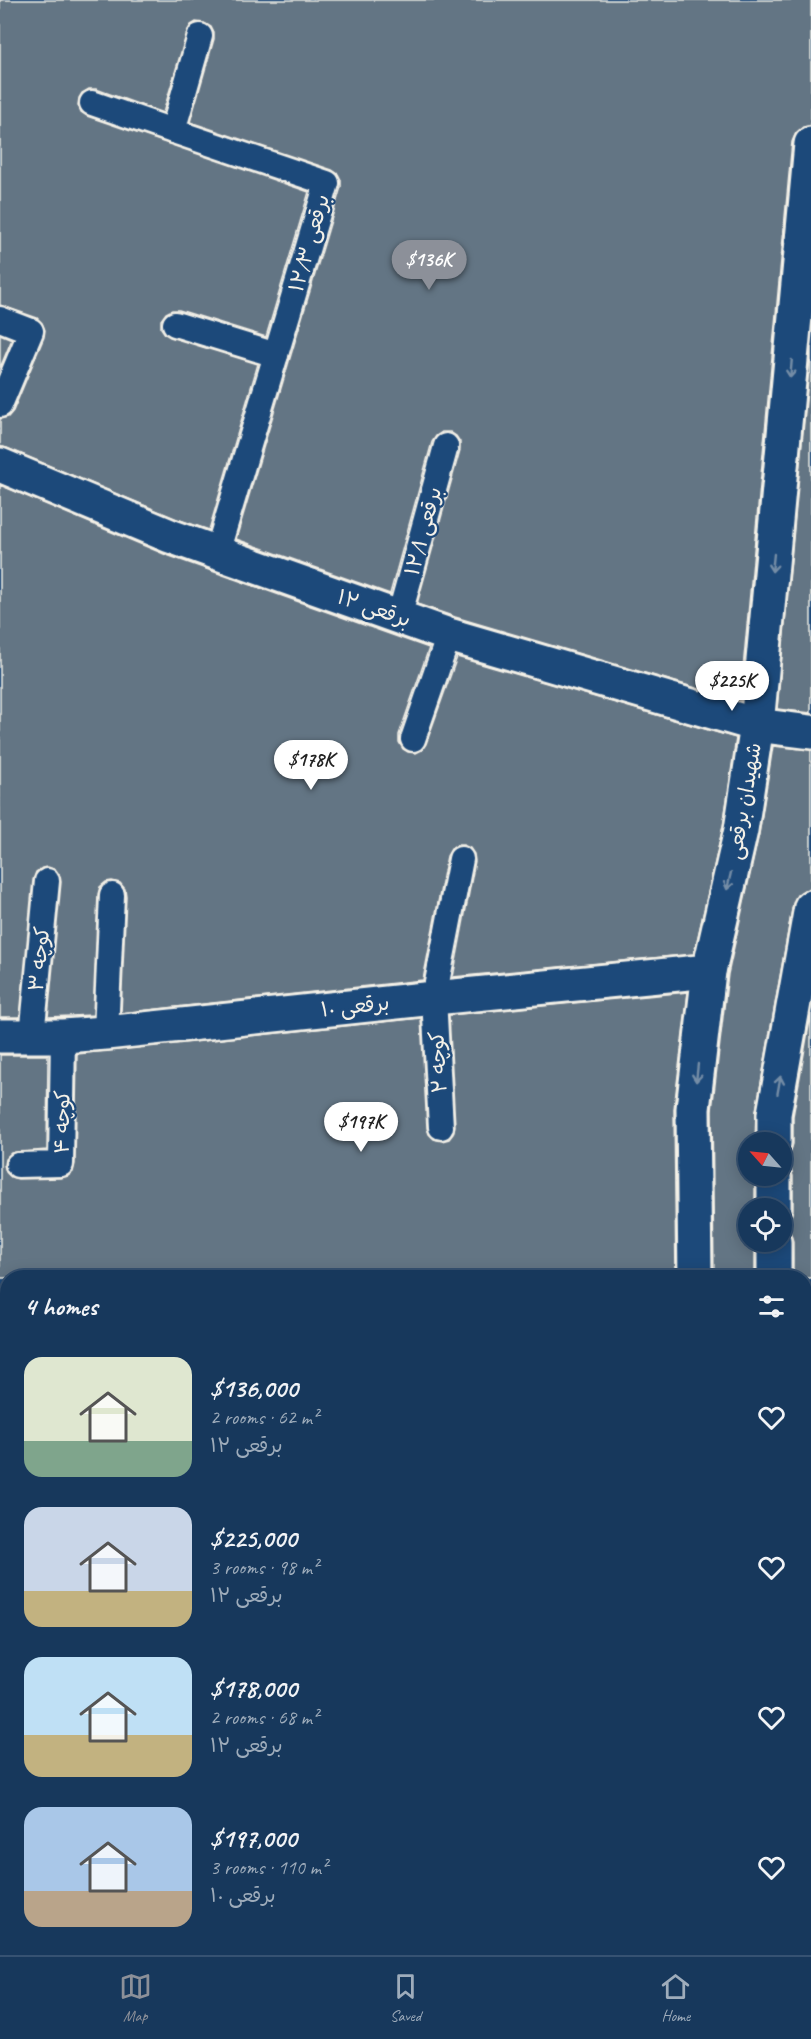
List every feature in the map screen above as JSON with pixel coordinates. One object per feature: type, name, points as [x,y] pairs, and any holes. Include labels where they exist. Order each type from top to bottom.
[{"type":"main road","name":"شهیدان برقعی","points":[[695,1270],[693,1109],[709,971],[741,830],[757,725],[811,144]]},
{"type":"main road","name":"برقعی ۱۲","points":[[0,465],[170,537],[449,635],[757,725],[811,732]]},
{"type":"main road","points":[[774,1132],[774,1114],[811,907]]},
{"type":"main road","name":"برقعی ۱۰","points":[[32,1036],[106,1033],[709,971]]},
{"type":"main road","points":[[774,1252],[774,1270]]},
{"type":"lane","points":[[92,103],[173,130],[200,36]]},
{"type":"lane","name":"برقعی ۱۲/۳","points":[[173,130],[327,183],[218,553]]},
{"type":"lane","points":[[0,319],[31,331],[0,405]]},
{"type":"lane","points":[[175,324],[276,355]]},
{"type":"lane","name":"برقعی ۱۲/۱","points":[[399,617],[446,446]]},
{"type":"lane","points":[[413,739],[449,635]]},
{"type":"lane","name":"کوچه ۲","points":[[441,1127],[434,998],[461,860]]},
{"type":"lane","name":"کوچه ۳","points":[[32,1036],[47,881]]},
{"type":"lane","points":[[106,1033],[112,895]]},
{"type":"lane","name":"کوچه ۴","points":[[18,1165],[61,1164],[32,1036]]},
{"type":"building","points":[[0,0],[811,0],[811,126],[803,127],[796,133],[792,142],[740,701],[417,604],[460,450],[460,442],[450,432],[442,432],[432,442],[390,594],[236,539],[341,187],[341,180],[332,170],[190,122],[214,39],[211,27],[204,23],[196,22],[187,32],[163,113],[96,89],[89,89],[82,93],[78,105],[81,112],[87,116],[309,192],[266,337],[179,310],[166,313],[161,320],[161,328],[170,337],[258,364],[209,530],[0,447],[0,419],[8,417],[13,411],[45,330],[37,318],[0,305]]},
{"type":"building","points":[[0,334],[12,339],[0,368]]},
{"type":"building","points":[[811,347],[811,713],[777,709]]},
{"type":"building","points":[[0,485],[164,554],[429,648],[399,735],[399,742],[408,752],[416,753],[426,744],[457,657],[736,738],[723,827],[694,954],[453,977],[475,861],[470,848],[457,845],[447,856],[423,980],[121,1013],[126,896],[125,889],[120,883],[112,881],[100,887],[98,894],[93,1015],[48,1017],[61,882],[56,870],[48,867],[36,872],[33,880],[20,1017],[0,1017]]},
{"type":"building","points":[[773,746],[811,750],[811,889],[804,890],[797,895],[793,904],[756,1111],[755,1132],[738,1132],[738,1186],[755,1186],[755,1198],[738,1198],[738,1252],[755,1252],[755,1270],[714,1270],[712,1110],[728,974],[759,834]]},
{"type":"building","points":[[688,992],[674,1109],[676,1270],[0,1270],[0,1055],[48,1055],[47,1150],[11,1153],[5,1159],[6,1172],[18,1179],[61,1178],[73,1172],[75,1164],[77,1054],[421,1018],[427,1128],[434,1139],[442,1141],[449,1139],[455,1126],[449,1015]]},
{"type":"building","points":[[811,1014],[811,1270],[793,1270],[793,1116]]}]
